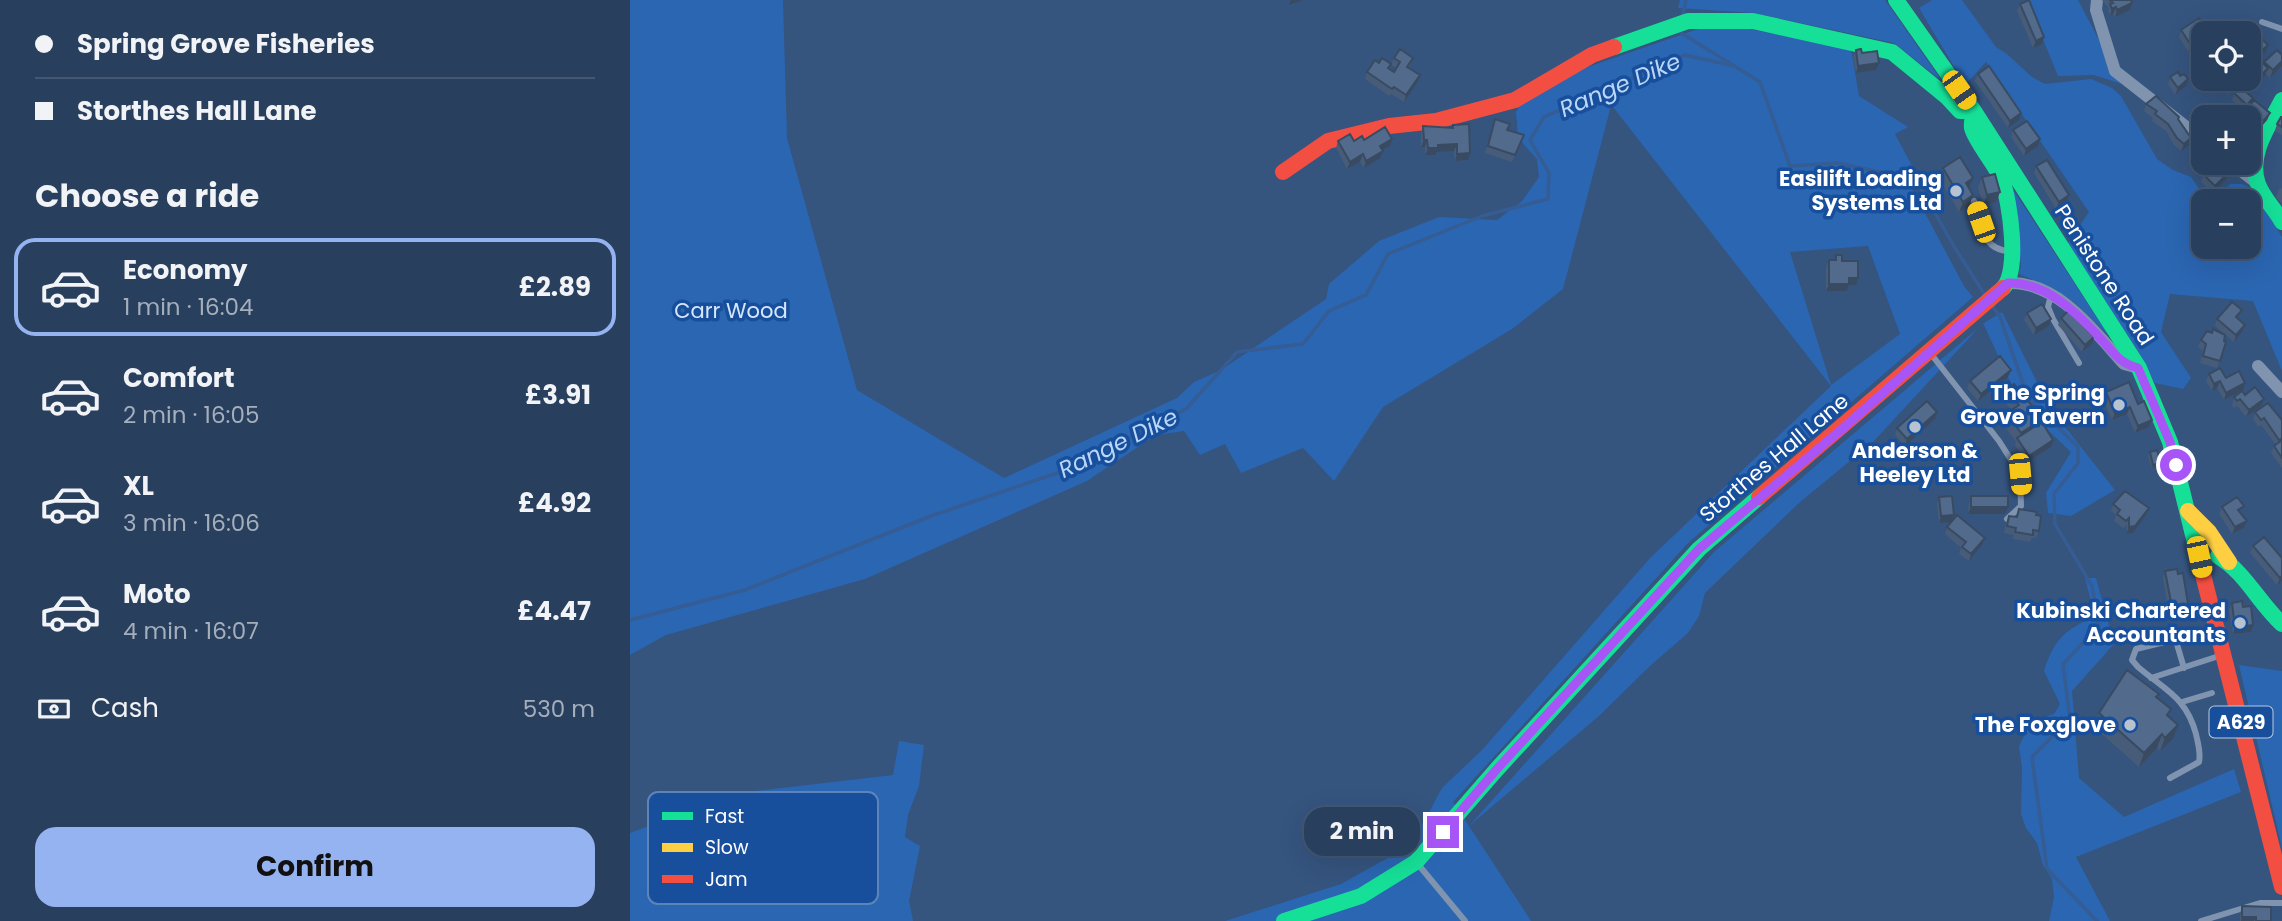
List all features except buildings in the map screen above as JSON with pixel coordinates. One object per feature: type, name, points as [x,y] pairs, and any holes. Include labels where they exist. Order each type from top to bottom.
[{"type":"main road","name":"Penistone Road","points":[[1896,0],[1974,111],[2138,368],[2170,442],[2282,887]]},
{"type":"main road","points":[[1283,172],[1328,141],[1389,126],[1436,121],[1515,100],[1592,55],[1688,21],[1753,21],[1892,52],[1947,97],[1959,111],[1974,111],[1972,128],[2001,177],[2006,191],[2012,251],[2011,275],[2004,286]]},
{"type":"main road","points":[[2282,100],[2256,158],[2255,174],[2282,222]]},
{"type":"main road","name":"Storthes Hall Lane","points":[[1284,921],[1361,896],[1416,862],[1497,769],[1699,549],[2004,286]]},
{"type":"main road","points":[[2188,511],[2209,532],[2255,597],[2282,624]]},
{"type":"main road","points":[[2199,557],[2211,554],[2221,556],[2229,562]]},
{"type":"street","points":[[2098,0],[2096,10],[2115,71],[2191,131]]},
{"type":"street","points":[[2246,175],[2259,185]]},
{"type":"street","points":[[2004,286],[2028,285],[2051,295],[2074,310],[2124,364],[2138,368]]},
{"type":"street","points":[[2258,366],[2282,392]]},
{"type":"lane","points":[[2262,22],[2282,29]]},
{"type":"lane","points":[[1974,201],[1988,243],[1997,250],[2012,251]]},
{"type":"lane","points":[[2051,295],[2048,307],[2053,320],[2079,363]]},
{"type":"lane","points":[[1930,352],[1999,441],[2020,474],[2021,506],[2007,519]]},
{"type":"lane","points":[[2170,778],[2199,762],[2201,753],[2191,716],[2182,702],[2132,660],[2136,649],[2173,640],[2176,641],[2185,668]]},
{"type":"lane","points":[[2151,678],[2224,654]]},
{"type":"lane","points":[[2182,702],[2212,693]]},
{"type":"lane","points":[[1416,862],[1465,921]]},
{"type":"lane","points":[[2201,921],[2260,903],[2282,903]]},
{"type":"green space","name":"Carr Wood","points":[[630,0],[783,0],[787,138],[857,390],[1004,478],[1177,398],[1194,382],[1221,370],[1326,299],[1329,284],[1379,241],[1439,217],[1497,220],[1522,201],[1539,177],[1537,159],[1518,138],[1516,112],[1526,97],[1582,69],[1698,29],[1749,29],[1851,49],[1859,96],[1908,127],[1895,134],[1918,177],[1910,185],[1964,286],[1973,297],[1688,543],[1453,802],[1531,921],[1225,921],[1341,884],[1411,845],[1442,788],[1482,750],[1650,558],[1831,386],[1613,107],[1612,102],[1563,289],[1512,329],[1383,407],[1334,481],[1303,448],[1241,473],[1225,444],[1200,455],[1184,431],[1156,435],[1087,481],[865,579],[666,635],[630,655]],"holes":[[[1868,246],[1900,334],[1831,385],[1790,252]]]},
{"type":"green space","points":[[1680,0],[1885,0],[1942,81],[1894,43],[1754,13],[1678,8]]},
{"type":"green space","points":[[1932,0],[1962,0],[1996,47],[2032,77],[2045,84],[2091,79],[2112,88],[2121,96],[2157,159],[2173,170],[2191,177],[2200,189],[2191,189],[2191,259],[2261,259],[2261,202],[2282,237],[2282,371],[2253,301],[2170,294],[2161,332],[2191,378],[2183,389],[2155,383],[2068,243],[2089,212],[1986,62],[1965,85],[1919,8]]},
{"type":"green space","points":[[2027,0],[2078,0],[2122,84],[2094,75],[2058,76]]},
{"type":"green space","points":[[2230,184],[2242,184],[2253,189],[2225,189]]},
{"type":"green space","points":[[2012,188],[2109,336],[2074,302],[2019,274],[2021,266]]},
{"type":"green space","points":[[2002,312],[2050,408],[2115,490],[2071,516],[2048,513],[2046,493],[2071,452],[2021,405],[1983,324]]},
{"type":"green space","points":[[1979,327],[1873,442],[1799,503],[1705,593],[1699,616],[1688,633],[1599,716],[1469,826],[1714,552]]},
{"type":"green space","points":[[2085,578],[2096,578],[2114,644],[2072,691],[2079,778],[2124,817],[2234,769],[2241,792],[2076,857],[2110,921],[2049,921],[2054,897],[2052,879],[2021,814],[2022,768],[2019,746],[2036,720],[2054,714],[2060,704],[2044,671],[2061,637],[2094,613]]},
{"type":"green space","points":[[2239,665],[2282,671],[2282,848]]},
{"type":"green space","points":[[899,741],[924,745],[919,786],[908,815],[905,837],[920,846],[909,901],[913,921],[630,921],[630,833],[648,826],[648,904],[878,904],[878,792],[748,792],[893,775]]},
{"type":"waterway","points":[[1682,17],[1686,0]]},
{"type":"waterway","points":[[1678,31],[1760,82],[1790,166],[1838,163],[1916,180],[1985,295]]},
{"type":"waterway","name":"Range Dike","points":[[630,620],[745,590],[931,516],[1063,471],[1186,409],[1237,352],[1303,344],[1329,311],[1366,295],[1388,254],[1482,216],[1548,199],[1549,173],[1530,140],[1544,117],[1685,55],[1734,66]]},
{"type":"waterway","points":[[1991,304],[2000,317],[2028,398],[2078,447],[2078,463],[2054,494],[2055,524],[2092,586],[2099,626],[2063,664],[2070,719],[2032,757],[2047,869],[2097,921]]},
{"type":"traffic: fast","points":[[1896,0],[1974,111],[2139,368],[2170,442],[2196,547]]},
{"type":"traffic: fast","points":[[1614,47],[1688,21],[1753,21],[1892,52],[1960,111],[1974,111],[1972,128],[2002,180],[2008,203],[2012,252],[2008,280],[2003,288]]},
{"type":"traffic: fast","points":[[2282,100],[2261,140],[2255,162],[2260,189],[2282,222]]},
{"type":"traffic: fast","points":[[1284,921],[1361,896],[1416,862],[1497,769],[1699,549],[1759,497]]},
{"type":"traffic: fast","points":[[2218,556],[2236,570],[2282,624]]},
{"type":"traffic: slow","points":[[2188,511],[2209,532],[2229,562]]},
{"type":"traffic: jam","points":[[1283,172],[1328,141],[1389,126],[1436,121],[1515,100],[1592,55],[1614,47]]},
{"type":"traffic: jam","points":[[1759,497],[2003,288]]},
{"type":"traffic: jam","points":[[2196,547],[2282,887]]},
{"type":"place","name":"Easilift Loading Systems Ltd","points":[[1956,191]]},
{"type":"place","name":"The Spring Grove Tavern","points":[[2119,405]]},
{"type":"place","name":"Anderson & Heeley Ltd","points":[[1915,427]]},
{"type":"place","name":"Kubinski Chartered Accountants","points":[[2240,623]]},
{"type":"place","name":"The Foxglove","points":[[2130,725]]},
{"type":"route","points":[[1443,832],[1497,769],[1699,549],[1842,429],[2008,283],[2028,285],[2051,295],[2074,310],[2124,364],[2138,368],[2170,442],[2176,465]]}]
